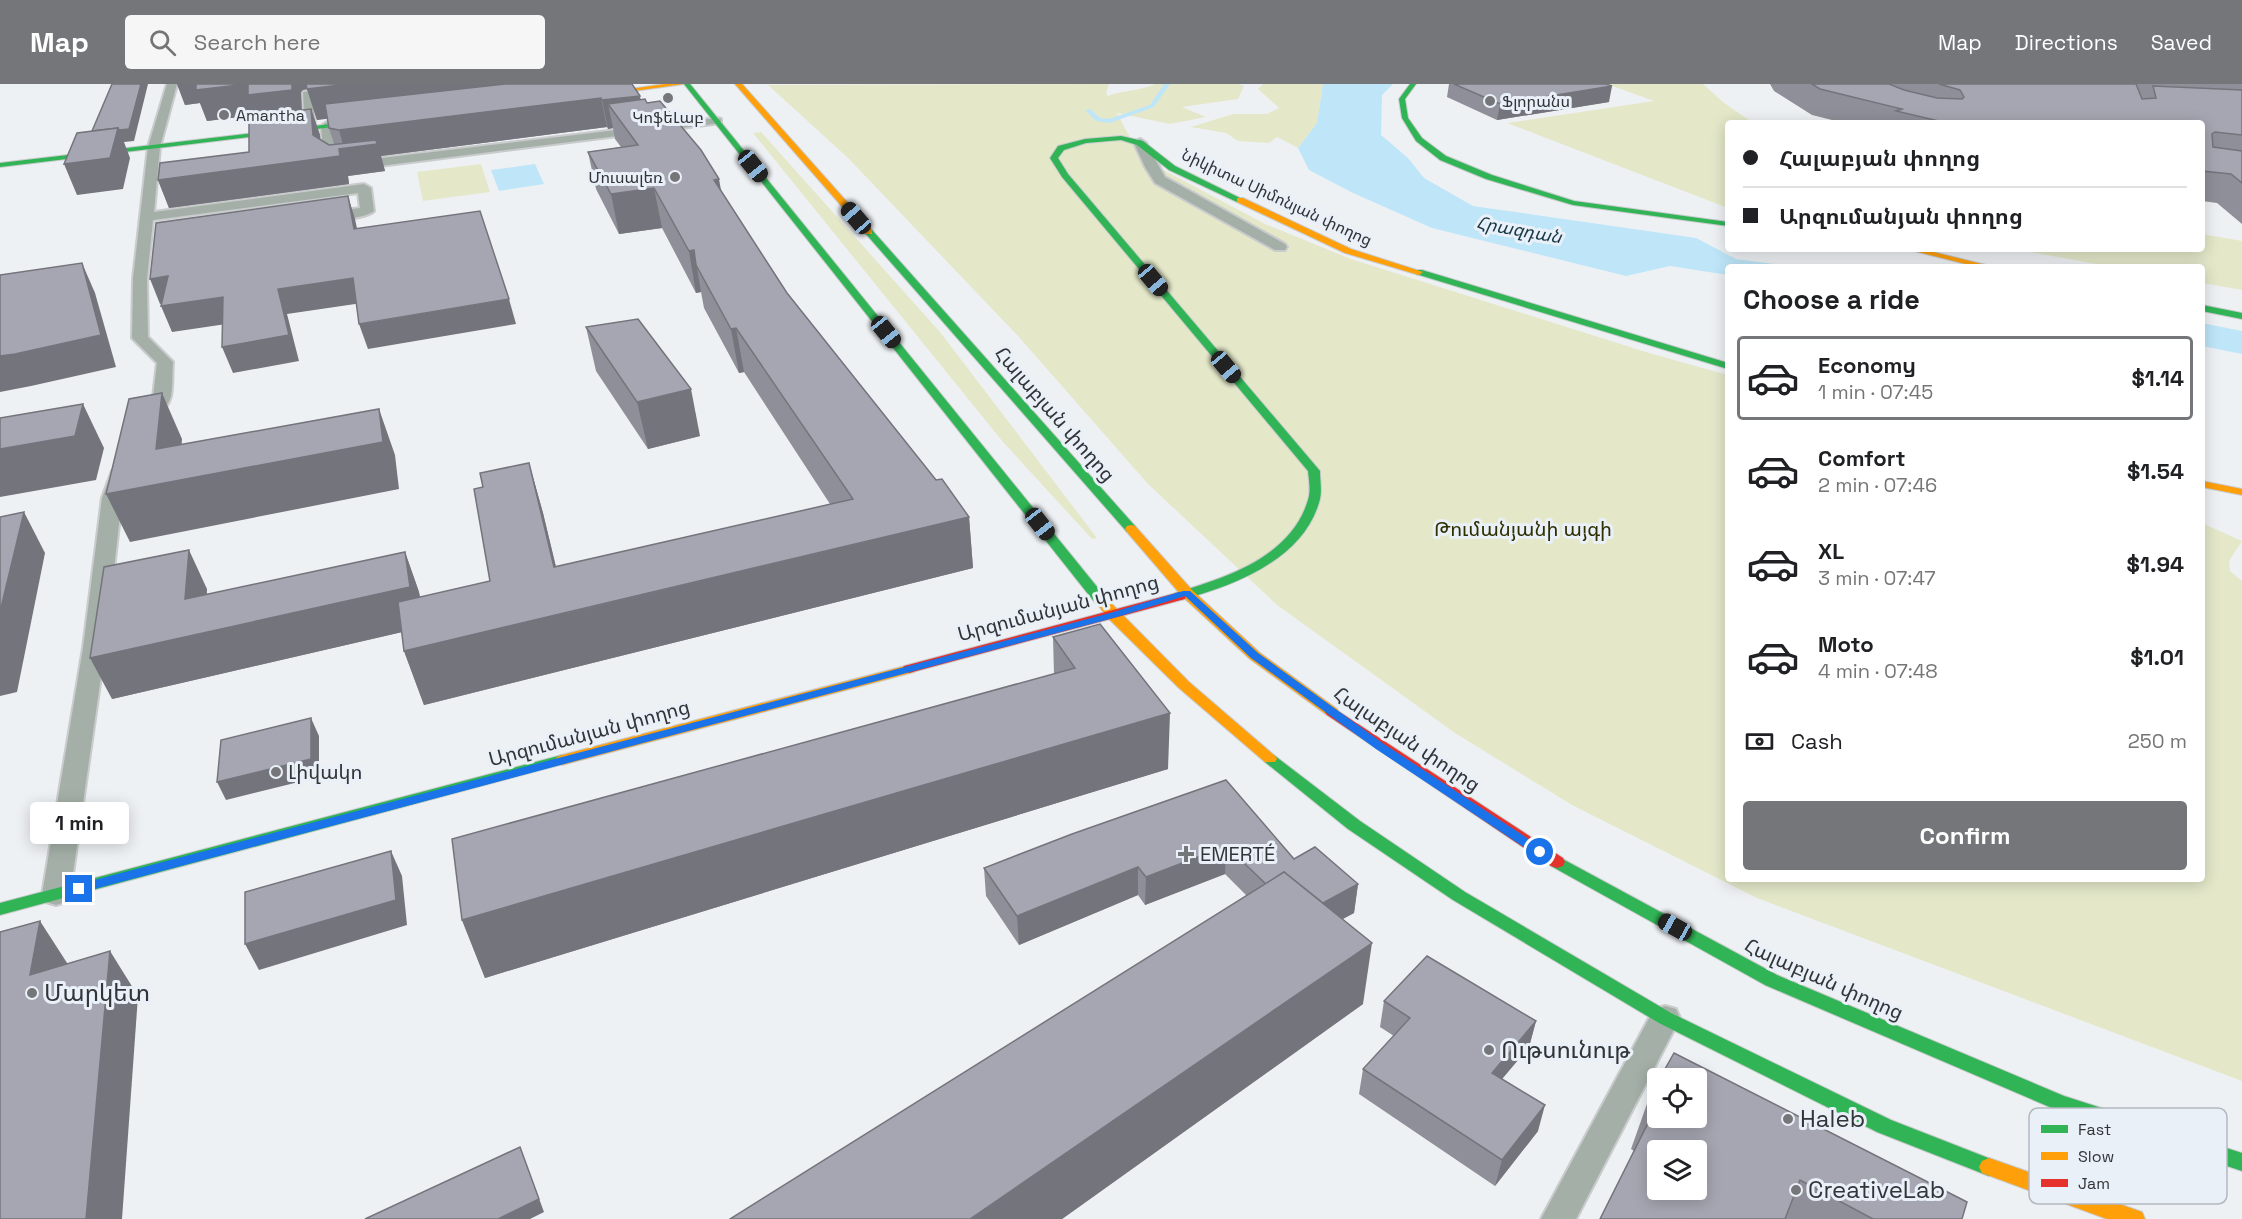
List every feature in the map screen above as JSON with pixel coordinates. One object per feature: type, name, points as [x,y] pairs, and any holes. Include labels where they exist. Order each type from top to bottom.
[{"type":"main road","points":[[572,97],[681,84]]},
{"type":"main road","points":[[687,84],[1113,615],[1184,685],[1240,735],[1354,825],[1459,896],[1665,1018],[1884,1126],[2029,1193]]},
{"type":"main road","name":"Հալաբյան փողոց","points":[[738,84],[1186,593],[1255,656],[1389,752],[1540,852],[1771,980],[2077,1108]]},
{"type":"main road","points":[[1413,84],[1402,99],[1405,118],[1419,139],[1443,158],[1489,177],[1573,203],[1725,225]]},
{"type":"main road","points":[[0,165],[386,119]]},
{"type":"main road","name":"Նիկիտա Սիմոնյան փողոց","points":[[1186,593],[1232,579],[1265,563],[1290,545],[1314,499],[1314,471],[1065,175],[1054,159],[1061,148],[1084,141],[1121,138],[1140,143],[1173,168],[1348,251],[1725,365]]},
{"type":"main road","points":[[1923,252],[1977,264]]},
{"type":"main road","points":[[2205,309],[2242,316]]},
{"type":"main road","points":[[2205,485],[2242,492]]},
{"type":"main road","name":"Արզումանյան փողոց","points":[[0,909],[1113,615],[1186,593]]},
{"type":"main road","name":"Հալաբյան փողոց","points":[[2227,1157],[2242,1162]]},
{"type":"main road","points":[[2056,1206],[2135,1219]]},
{"type":"lane","points":[[309,128],[307,94],[339,87],[393,84]]},
{"type":"lane","points":[[136,431],[162,398],[165,362],[140,338],[140,279],[150,242],[147,218],[154,147],[173,89]]},
{"type":"lane","points":[[327,126],[330,161],[339,166],[601,141],[717,121]]},
{"type":"lane","points":[[1140,143],[1160,180],[1280,247]]},
{"type":"lane","points":[[147,218],[364,188],[368,211],[309,219]]},
{"type":"lane","points":[[56,895],[94,648],[112,498],[123,459]]},
{"type":"lane","points":[[1558,1219],[1665,1018]]},
{"type":"green space","name":"Թումանյանի այգի","points":[[1109,84],[1106,93],[1108,96],[1155,84],[1239,84],[1244,86],[1238,99],[1182,107],[1206,117],[1170,124],[1117,113],[1141,158],[1265,224],[1351,259],[1649,353],[1725,374],[1725,882],[1572,805],[1455,733],[1277,605],[1148,484],[1018,336],[848,158],[768,85]]},
{"type":"green space","points":[[1263,84],[1323,84],[1317,123],[1298,148],[1277,137],[1269,143],[1238,141],[1226,133],[1191,127],[1233,114],[1267,114],[1279,108],[1258,89]]},
{"type":"green space","points":[[1607,84],[1703,84],[1749,120],[1725,120],[1725,207],[1507,123],[1654,101]]},
{"type":"green space","points":[[761,132],[940,332],[1097,538],[1092,539],[1003,442],[753,133]]},
{"type":"green space","points":[[481,164],[490,192],[423,201],[417,172]]},
{"type":"green space","points":[[2205,235],[2242,241],[2242,290],[2205,284],[2205,264],[2096,264],[2030,252],[2205,252]]},
{"type":"green space","name":"Թումանյանի այգի","points":[[2205,524],[2242,541],[2229,561],[2230,571],[2242,581],[2242,1081],[1757,898],[1725,882],[2205,882]]},
{"type":"water","name":"Հրազդան","points":[[1323,84],[1393,84],[1382,95],[1381,135],[1408,158],[1424,178],[1473,206],[1696,238],[1736,259],[1774,264],[1725,264],[1725,275],[1670,266],[1626,276],[1432,228],[1353,193],[1309,170],[1298,148],[1317,123]]},
{"type":"water","points":[[535,164],[544,184],[499,191],[491,170]]},
{"type":"water","points":[[2205,324],[2242,331],[2242,354],[2205,347]]},
{"type":"building","points":[[112,84],[141,84],[129,129],[92,131]]},
{"type":"building","points":[[196,84],[247,84],[196,90]]},
{"type":"building","points":[[248,84],[292,84],[292,90],[248,95]]},
{"type":"building","points":[[306,84],[348,84],[307,89]]},
{"type":"building","points":[[505,84],[632,84],[640,96],[602,100],[601,98],[339,130],[329,128],[325,104]]},
{"type":"building","points":[[1454,84],[1606,84],[1612,86],[1500,104]]},
{"type":"building","points":[[1812,84],[1889,84],[1937,98],[1962,99],[1964,97],[1960,90],[1939,84],[2136,84],[2142,99],[2156,98],[2153,86],[2242,90],[2242,135],[2215,132],[2212,134],[2213,147],[2242,151],[2242,183],[2231,174],[2205,171],[2205,120],[1934,120],[1896,111],[1902,109],[1820,89]]},
{"type":"building","points":[[645,99],[647,103],[660,101],[701,150],[719,179],[714,180],[787,293],[936,480],[942,479],[969,517],[404,651],[398,602],[490,581],[474,489],[483,487],[480,473],[529,463],[554,567],[853,499],[736,328],[731,329],[696,265],[694,250],[689,251],[654,188],[611,194],[588,152],[638,145],[608,104]]},
{"type":"building","points":[[311,109],[313,135],[329,145],[376,140],[377,144],[339,149],[340,156],[158,180],[160,163],[249,152],[249,116]]},
{"type":"building","points":[[118,128],[110,158],[64,164],[77,133]]},
{"type":"building","points":[[348,196],[354,229],[480,211],[509,299],[359,324],[353,278],[278,289],[289,335],[222,347],[223,297],[161,306],[168,276],[150,279],[156,223]]},
{"type":"building","points":[[82,263],[101,335],[0,356],[0,275]]},
{"type":"building","points":[[638,319],[691,389],[637,402],[586,327]]},
{"type":"building","points":[[162,393],[156,449],[379,409],[383,442],[106,494],[129,399]]},
{"type":"building","points":[[83,404],[75,436],[0,449],[0,418]]},
{"type":"building","points":[[24,512],[0,612],[0,517]]},
{"type":"building","points":[[189,550],[185,599],[405,552],[410,587],[90,658],[104,567]]},
{"type":"building","points":[[1100,624],[1170,713],[462,920],[452,839],[1075,668],[1053,637]]},
{"type":"building","points":[[311,718],[311,759],[217,782],[221,740]]},
{"type":"building","points":[[1226,780],[1294,859],[1315,847],[1358,884],[1323,903],[1284,872],[1266,884],[1226,846],[1146,877],[1138,867],[1017,916],[984,868],[1072,834]]},
{"type":"building","points":[[391,851],[396,900],[245,944],[245,892]]},
{"type":"building","points":[[1284,872],[1372,943],[970,1219],[730,1219]]},
{"type":"building","points":[[40,921],[30,975],[110,951],[86,1219],[0,1219],[0,932]]},
{"type":"building","points":[[1427,956],[1536,1021],[1492,1073],[1545,1105],[1502,1160],[1363,1069],[1410,1018],[1384,1001]]},
{"type":"building","points":[[1674,1053],[1703,1068],[1666,1068]]},
{"type":"building","points":[[1707,1070],[1967,1202],[1962,1219],[1873,1219],[1800,1180],[1785,1219],[1600,1219],[1647,1125],[1647,1128],[1707,1128]]},
{"type":"building","points":[[520,1147],[539,1199],[498,1219],[365,1219]]},
{"type":"waterway","points":[[1088,110],[1098,120],[1110,121],[1152,106],[1167,84]]},
{"type":"traffic: fast","points":[[687,84],[1101,601]]},
{"type":"traffic: fast","points":[[1413,84],[1402,99],[1405,118],[1419,139],[1443,158],[1489,177],[1573,203],[1725,224]]},
{"type":"traffic: fast","points":[[0,165],[373,121]]},
{"type":"traffic: fast","points":[[1180,596],[1241,574],[1261,564],[1279,551],[1294,537],[1306,519],[1314,499],[1314,471],[1065,175],[1054,158],[1061,148],[1085,141],[1121,138],[1140,143],[1172,168],[1240,200]]},
{"type":"traffic: fast","points":[[869,232],[1131,529]]},
{"type":"traffic: fast","points":[[1419,272],[1725,365]]},
{"type":"traffic: fast","points":[[2205,309],[2242,316]]},
{"type":"traffic: fast","points":[[1270,759],[1354,825],[1459,896],[1665,1018],[1884,1126],[1989,1167]]},
{"type":"traffic: fast","points":[[0,909],[562,760]]},
{"type":"traffic: fast","points":[[1557,862],[1771,980],[2077,1108]]},
{"type":"traffic: fast","points":[[2227,1157],[2242,1162]]},
{"type":"traffic: slow","points":[[591,95],[681,84]]},
{"type":"traffic: slow","points":[[738,84],[869,232]]},
{"type":"traffic: slow","points":[[1240,200],[1348,251],[1419,272]]},
{"type":"traffic: slow","points":[[1923,252],[1977,264]]},
{"type":"traffic: slow","points":[[2205,485],[2242,492]]},
{"type":"traffic: slow","points":[[1131,529],[1187,593],[1255,656],[1332,712]]},
{"type":"traffic: slow","points":[[1101,601],[1184,685],[1270,759]]},
{"type":"traffic: slow","points":[[562,760],[909,669]]},
{"type":"traffic: slow","points":[[1989,1167],[2029,1182]]},
{"type":"traffic: slow","points":[[2090,1204],[2135,1219]]},
{"type":"traffic: jam","points":[[909,669],[1180,596]]},
{"type":"traffic: jam","points":[[1332,712],[1557,862]]},
{"type":"place","name":"ԿոֆեԼաբ","points":[[668,98]]},
{"type":"place","name":"Ֆլորանս","points":[[1490,101]]},
{"type":"place","name":"Amantha","points":[[224,115]]},
{"type":"place","name":"Մուսալեռ","points":[[675,177]]},
{"type":"place","name":"Լիվակո","points":[[276,772]]},
{"type":"place","name":"EMERTÉ","points":[[1186,854]]},
{"type":"place","name":"Մարկետ","points":[[32,993]]},
{"type":"place","name":"Ութսունութ","points":[[1489,1050]]},
{"type":"place","name":"Haleb","points":[[1788,1119]]},
{"type":"place","name":"CreativeLab","points":[[1796,1190]]},
{"type":"route","points":[[79,889],[1113,615],[1186,593],[1255,656],[1380,746],[1540,852]]}]
